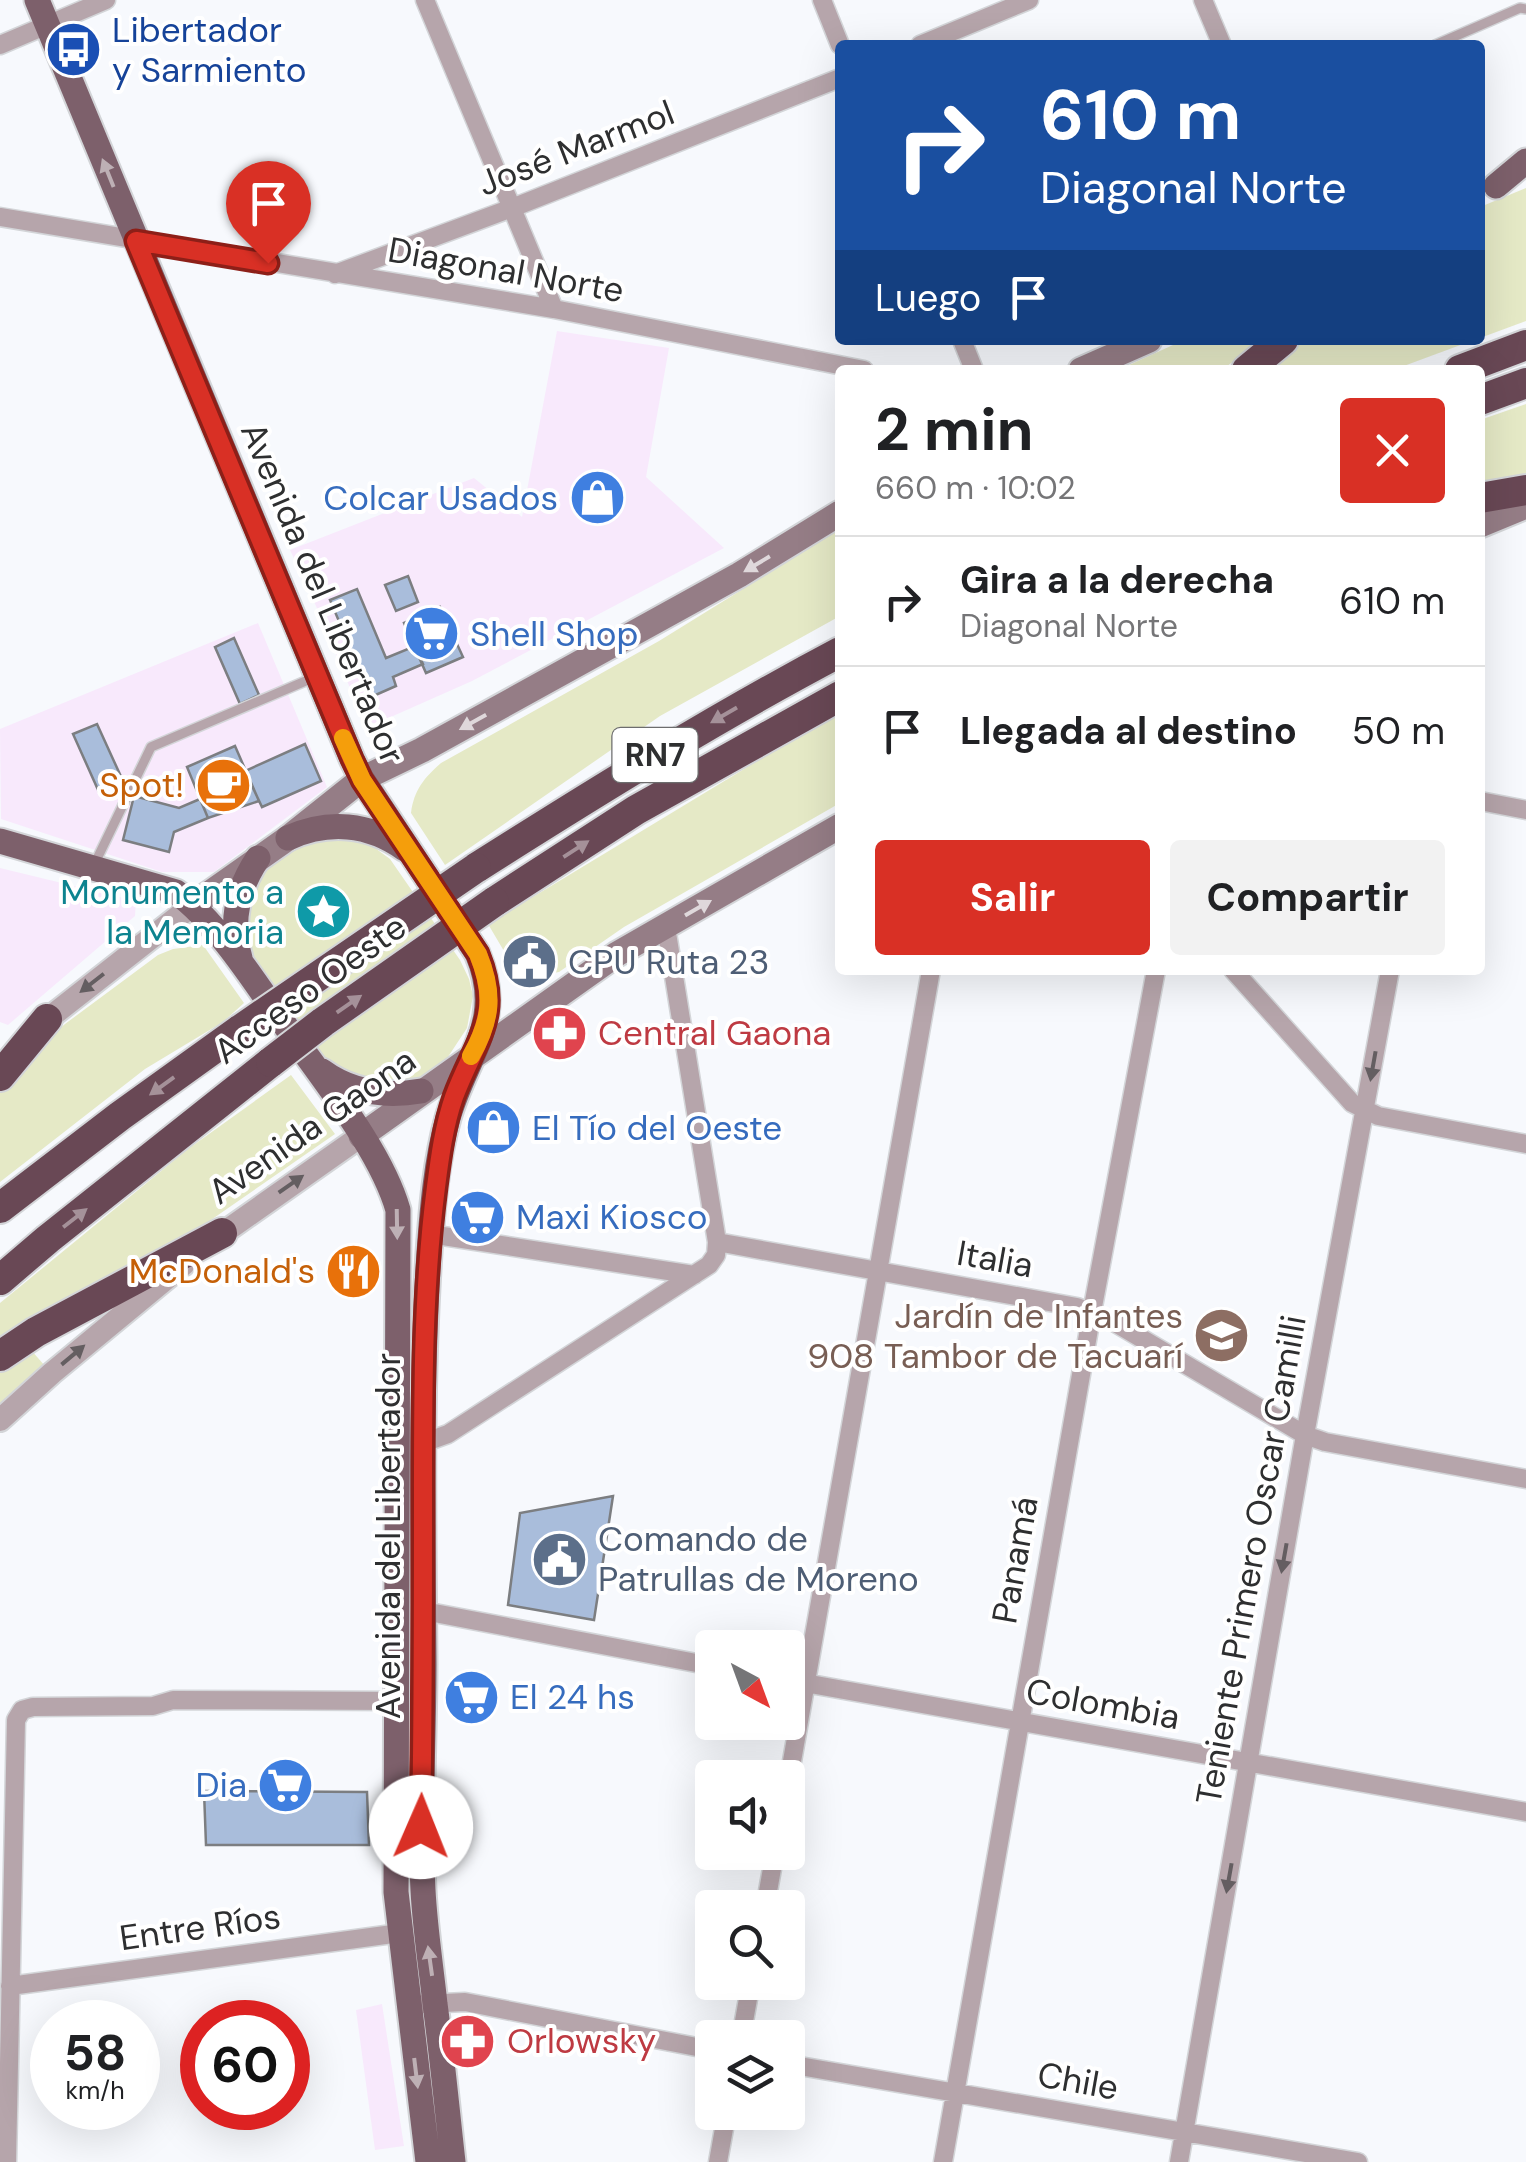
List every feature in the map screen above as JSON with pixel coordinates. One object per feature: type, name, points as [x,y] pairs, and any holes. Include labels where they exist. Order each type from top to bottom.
[{"type":"highway","points":[[1253,365],[1276,345]]},
{"type":"highway","points":[[1474,365],[1526,346]]},
{"type":"highway","points":[[1485,398],[1526,382]]},
{"type":"highway","points":[[1485,497],[1526,490]]},
{"type":"highway","points":[[765,691],[835,642]]},
{"type":"highway","name":"Acceso Oeste","points":[[0,1208],[241,1028],[476,868],[664,750],[835,655]]},
{"type":"highway","name":"Acceso Oeste","points":[[0,1280],[323,1022],[494,902],[636,810],[835,699]]},
{"type":"highway","points":[[0,1076],[47,1019]]},
{"type":"highway","points":[[0,1356],[36,1332],[222,1232]]},
{"type":"main road","name":"Avenida del Libertador","points":[[37,0],[362,780],[478,954],[486,973],[489,992],[484,1033],[470,1056],[446,1122],[430,1234],[424,1337],[422,1874],[453,2162]]},
{"type":"main road","points":[[1488,189],[1526,161]]},
{"type":"main road","points":[[1488,189],[1526,175]]},
{"type":"main road","points":[[1092,365],[1138,345]]},
{"type":"main road","points":[[1485,522],[1526,506]]},
{"type":"main road","points":[[0,841],[176,892],[193,905],[362,780],[739,575],[835,516]]},
{"type":"main road","points":[[288,838],[316,828],[346,826],[375,832],[412,856]]},
{"type":"main road","name":"Avenida Gaona","points":[[362,1136],[617,954],[835,829]]},
{"type":"main road","points":[[244,968],[236,940],[236,911],[243,883],[258,858]]},
{"type":"main road","name":"Avenida del Libertador","points":[[193,905],[244,968],[362,1136],[398,1210],[396,1892],[428,2162]]},
{"type":"main road","points":[[310,1061],[326,1074],[362,1091],[392,1095],[421,1091]]},
{"type":"street","points":[[0,44],[106,0]]},
{"type":"street","points":[[425,0],[554,309]]},
{"type":"street","points":[[822,0],[838,40]]},
{"type":"street","points":[[932,40],[1028,0]]},
{"type":"street","points":[[1203,0],[1220,40]]},
{"type":"street","name":"José Marmol","points":[[334,274],[835,80]]},
{"type":"street","name":"Diagonal Norte","points":[[0,218],[554,309],[839,365]]},
{"type":"street","points":[[1485,802],[1526,810]]},
{"type":"street","points":[[0,1057],[193,905]]},
{"type":"street","points":[[423,1443],[448,1434],[710,1266],[716,1255],[666,927]]},
{"type":"street","points":[[805,1641],[878,1271],[930,975]]},
{"type":"street","name":"Panamá","points":[[943,2162],[1155,975]]},
{"type":"street","points":[[1237,975],[1352,1103],[1364,1111],[1526,1144]]},
{"type":"street","name":"Teniente Primero Oscar Camilli","points":[[1179,2162],[1389,975]]},
{"type":"street","name":"Avenida Gaona","points":[[0,1420],[222,1232],[362,1136]]},
{"type":"street","points":[[430,1234],[694,1275]]},
{"type":"street","name":"Italia","points":[[717,1242],[1092,1312],[1305,1435],[1526,1479]]},
{"type":"street","points":[[424,1611],[695,1663]]},
{"type":"street","name":"Colombia","points":[[805,1682],[1526,1812]]},
{"type":"street","points":[[8,2162],[16,1720],[22,1710],[153,1706],[174,1700],[394,1701]]},
{"type":"street","name":"Entre Ríos","points":[[10,1986],[400,1933]]},
{"type":"street","points":[[408,2006],[464,2002],[695,2047]]},
{"type":"street","name":"Chile","points":[[805,2067],[1358,2162]]},
{"type":"street","points":[[718,2162],[724,2130]]},
{"type":"lane","points":[[1447,40],[1520,8],[1526,9]]},
{"type":"lane","points":[[93,868],[151,747],[318,676]]},
{"type":"shaded area","name":"Colcar Usados","points":[[557,331],[669,348],[646,477],[724,548],[472,681],[375,724],[362,717],[290,550],[474,478],[522,517]]},
{"type":"shaded area","points":[[258,623],[327,787],[214,872],[162,872],[1,819],[0,729]]},
{"type":"shaded area","points":[[0,868],[136,901],[135,916],[8,1025],[0,1022]]},
{"type":"shaded area","points":[[382,2004],[404,2146],[375,2150],[356,2010]]},
{"type":"green space","points":[[1526,188],[1526,321],[1485,336],[1485,205]]},
{"type":"green space","points":[[1173,345],[1254,345],[1228,365],[1129,365]]},
{"type":"green space","points":[[1291,345],[1460,345],[1406,365],[1268,365]]},
{"type":"green space","points":[[1526,404],[1526,474],[1485,486],[1485,418]]},
{"type":"green space","points":[[835,532],[835,619],[660,716],[445,865],[411,813],[421,785],[430,774],[441,763],[659,641]]},
{"type":"green space","points":[[835,714],[835,806],[624,927],[559,972],[532,977],[511,963],[488,924]]},
{"type":"green space","points":[[336,834],[371,845],[390,859],[469,979],[473,996],[467,1028],[444,1063],[412,1086],[336,1075],[246,955],[242,912],[270,857]]},
{"type":"green space","points":[[203,945],[244,1003],[223,1022],[145,1069],[0,1182],[0,1088],[22,1061],[158,955]]},
{"type":"green space","points":[[291,1075],[335,1134],[182,1240],[0,1342],[0,1303],[188,1149]]},
{"type":"green space","points":[[31,1350],[45,1366],[0,1405],[0,1367]]},
{"type":"building","points":[[408,576],[418,602],[396,611],[385,585]]},
{"type":"building","points":[[357,589],[386,658],[415,646],[423,664],[393,677],[396,686],[371,697],[330,600]]},
{"type":"building","name":"Shell Shop","points":[[440,607],[463,657],[426,673],[404,623]]},
{"type":"building","points":[[234,638],[259,695],[240,704],[215,647]]},
{"type":"building","points":[[97,724],[123,781],[99,792],[73,734]]},
{"type":"building","points":[[305,744],[321,781],[262,807],[245,771]]},
{"type":"building","name":"Spot!","points":[[235,746],[259,801],[208,818],[187,767]]},
{"type":"building","points":[[134,796],[179,808],[200,799],[208,818],[174,832],[169,852],[123,840]]},
{"type":"building","name":"Comando de Patrullas de Moreno","points":[[613,1496],[594,1620],[508,1605],[520,1513]]},
{"type":"building","points":[[204,1791],[367,1792],[369,1845],[206,1845]]},
{"type":"slow traffic","points":[[343,738],[362,780],[478,954],[486,973],[489,992],[484,1033],[471,1056]]},
{"type":"place","name":"Libertador y Sarmiento","points":[[73,50]]},
{"type":"place","name":"Colcar Usados","points":[[597,498]]},
{"type":"place","name":"Shell Shop","points":[[431,634]]},
{"type":"place","name":"Spot!","points":[[223,785]]},
{"type":"place","name":"Monumento a la Memoria","points":[[323,912]]},
{"type":"place","name":"CPU Ruta 23","points":[[529,962]]},
{"type":"place","name":"Central Gaona","points":[[559,1033]]},
{"type":"place","name":"El Tío del Oeste","points":[[493,1128]]},
{"type":"place","name":"Maxi Kiosco","points":[[477,1217]]},
{"type":"place","name":"McDonald's","points":[[354,1271]]},
{"type":"place","name":"Jardín de Infantes 908 Tambor de Tacuarí","points":[[1222,1336]]},
{"type":"place","name":"Comando de Patrullas de Moreno","points":[[559,1559]]},
{"type":"place","name":"El 24 hs","points":[[471,1697]]},
{"type":"place","name":"Dia","points":[[286,1785]]},
{"type":"place","name":"Orlowsky","points":[[468,2041]]},
{"type":"route","points":[[268,263],[136,241],[352,759],[478,954],[489,992],[484,1033],[470,1056],[446,1122],[430,1234],[424,1337],[421,1827]]}]
